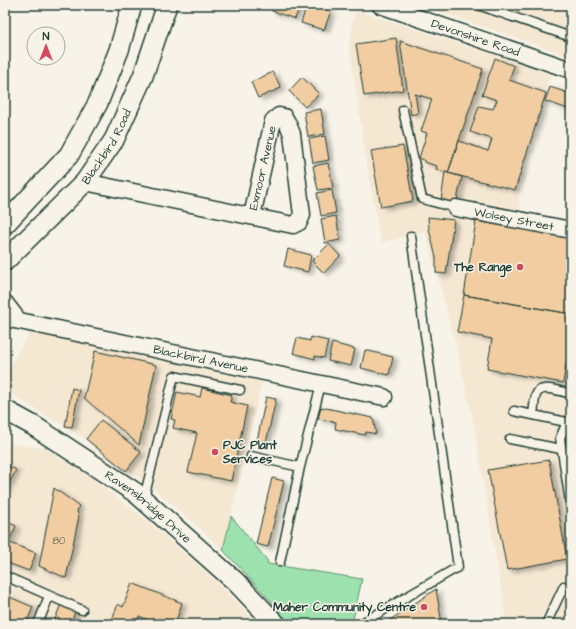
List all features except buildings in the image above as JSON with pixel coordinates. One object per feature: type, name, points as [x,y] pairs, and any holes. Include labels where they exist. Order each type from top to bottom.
[{"type":"street","points":[[5,224],[69,155],[98,103],[119,50],[132,5]]},
{"type":"street","name":"Blackbird Road","points":[[5,262],[85,182],[114,140],[143,76],[167,5]]},
{"type":"street","name":"Devonshire Road","points":[[380,5],[571,70]]},
{"type":"street","name":"Exmoor Avenue","points":[[85,182],[293,225],[299,222],[302,215],[292,134],[284,117],[279,116],[273,121],[252,216]]},
{"type":"street","name":"Wolsey Street","points":[[456,208],[571,230]]},
{"type":"street","name":"Blackbird Avenue","points":[[5,303],[11,319],[384,397]]},
{"type":"street","name":"Ravensbridge Drive","points":[[5,410],[34,426],[136,493],[236,582],[276,624]]},
{"type":"lane","points":[[478,5],[571,37]]},
{"type":"lane","points":[[403,110],[422,199],[456,208]]},
{"type":"lane","points":[[360,624],[458,567],[411,236]]},
{"type":"lane","points":[[144,500],[174,376],[240,390]]},
{"type":"lane","points":[[280,562],[300,467],[321,384]]},
{"type":"lane","points":[[533,415],[537,394],[540,390],[545,388],[571,394]]},
{"type":"lane","points":[[514,411],[569,422],[560,438],[561,449],[567,461],[571,509]]},
{"type":"lane","points":[[510,439],[561,449]]},
{"type":"lane","points":[[251,456],[300,467]]},
{"type":"lane","points":[[5,576],[82,610]]},
{"type":"lane","points":[[546,624],[564,586]]},
{"type":"lane","points":[[38,624],[49,596]]},
{"type":"shaded area","points":[[419,5],[571,5],[571,57],[458,18]]},
{"type":"shaded area","points":[[355,10],[551,73],[519,177],[519,210],[466,199],[463,218],[571,237],[571,624],[507,624],[474,426],[456,345],[425,231],[381,243],[367,165],[349,46]]},
{"type":"shaded area","points":[[30,332],[262,382],[223,550],[193,522],[150,486],[86,439],[5,391],[5,375]]},
{"type":"shaded area","points":[[5,443],[45,448],[89,476],[149,522],[204,570],[257,624],[5,624]]},
{"type":"green space","points":[[231,516],[267,560],[268,564],[362,579],[352,624],[289,624],[270,600],[223,550]]},
{"type":"place","name":"The Range","points":[[520,267]]},
{"type":"place","name":"PJC Plant Services","points":[[215,452]]},
{"type":"place","name":"Maher Community Centre","points":[[424,607]]}]
